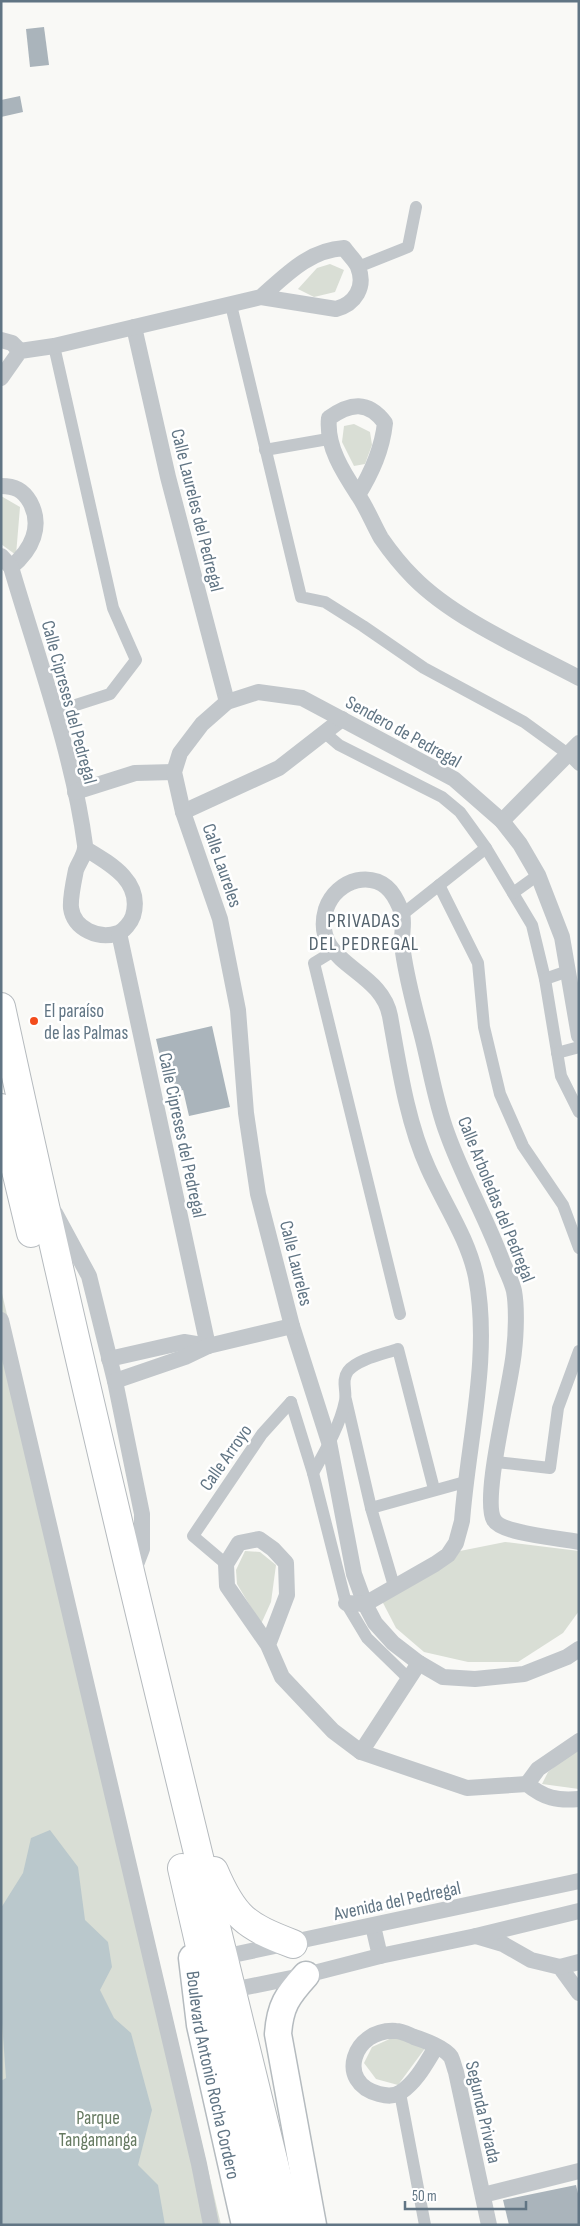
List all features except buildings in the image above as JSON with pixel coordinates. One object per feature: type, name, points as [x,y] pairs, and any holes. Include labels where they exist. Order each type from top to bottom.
[{"type":"highway","points":[[1,1007],[39,1184],[131,1577],[289,2225]]},
{"type":"highway","points":[[1,1108],[181,1863],[264,2225]]},
{"type":"highway","points":[[188,1810],[230,1904],[250,1926],[293,1944]]},
{"type":"main road","name":"Boulevard Antonio Rocha Cordero","points":[[181,1863],[200,2025],[245,2225]]},
{"type":"main road","points":[[306,1975],[289,1994],[279,2013],[278,2034],[313,2225]]},
{"type":"street","points":[[358,267],[408,247],[416,207]]},
{"type":"street","points":[[1,378],[20,351],[54,346],[261,297],[336,310],[347,306],[355,299],[360,287],[358,267],[344,248],[326,249],[290,272],[261,297]]},
{"type":"street","points":[[231,305],[301,597],[325,602],[363,626],[403,655],[524,722],[575,754],[502,821]]},
{"type":"street","name":"Calle Laureles del Pedregal","points":[[134,328],[168,477],[227,702]]},
{"type":"street","points":[[1,340],[12,344],[20,351]]},
{"type":"street","points":[[54,346],[114,608],[136,660],[110,694],[54,712]]},
{"type":"street","points":[[358,495],[371,474],[383,441],[385,423],[376,412],[360,406],[344,408],[329,418],[328,439],[348,482],[358,495],[382,539],[413,577],[446,604],[500,636],[579,678]]},
{"type":"street","points":[[265,450],[328,439]]},
{"type":"street","name":"Calle Cipreses del Pedregal","points":[[1,486],[14,486],[25,494],[35,512],[37,529],[29,548],[6,561],[54,712],[75,792],[86,848]]},
{"type":"street","name":"Sendero de Pedregal","points":[[227,702],[258,692],[302,698],[454,779],[502,821],[520,844],[538,875],[562,937],[579,1036]]},
{"type":"street","points":[[75,792],[136,773],[174,772],[180,754],[202,724],[227,702]]},
{"type":"street","points":[[183,812],[279,768],[342,719]]},
{"type":"street","points":[[325,733],[340,745],[442,796],[460,812],[486,848],[532,925],[544,979],[560,1076],[579,1112]]},
{"type":"street","name":"Calle Laureles","points":[[174,772],[183,812],[220,919],[238,1010],[246,1113],[258,1194],[292,1326],[329,1442],[354,1574],[365,1604],[375,1623],[393,1643],[419,1664],[443,1677],[475,1679],[524,1674],[567,1656],[579,1648]]},
{"type":"street","points":[[442,796],[454,779]]},
{"type":"street","points":[[86,848],[116,867],[130,886],[136,905],[131,921],[119,933],[95,935],[78,923],[71,908],[76,870],[86,848]]},
{"type":"street","points":[[346,1603],[365,1604],[435,1564],[448,1555],[456,1543],[462,1521],[482,1342],[481,1311],[475,1272],[462,1236],[426,1165],[405,1095],[388,1004],[373,983],[332,952],[324,931],[325,912],[333,894],[346,883],[369,877],[387,886],[404,913],[486,848]]},
{"type":"street","points":[[513,893],[538,875]]},
{"type":"street","points":[[439,885],[478,963],[484,1027],[500,1094],[523,1146],[563,1205],[579,1248]]},
{"type":"street","name":"Calle Arboledas del Pedregal","points":[[404,913],[402,947],[407,976],[447,1133],[493,1235],[514,1292],[514,1351],[500,1428],[491,1504],[493,1520],[503,1529],[579,1542]]},
{"type":"street","name":"Calle Cipreses del Pedregal","points":[[119,933],[208,1346]]},
{"type":"street","points":[[332,952],[314,963],[400,1314]]},
{"type":"street","points":[[544,979],[568,971]]},
{"type":"street","points":[[557,1052],[579,1047]]},
{"type":"street","points":[[39,1184],[89,1276],[109,1359],[142,1514],[142,1549],[131,1577]]},
{"type":"street","points":[[1,1320],[195,2144],[211,2225]]},
{"type":"street","points":[[114,1382],[185,1357],[208,1346],[292,1326]]},
{"type":"street","points":[[109,1359],[184,1342],[208,1346]]},
{"type":"street","points":[[394,1586],[372,1508],[346,1400],[344,1381],[349,1370],[361,1363],[398,1349],[434,1489]]},
{"type":"street","points":[[496,1462],[550,1468],[558,1408],[579,1351]]},
{"type":"street","points":[[346,1400],[329,1442],[313,1473],[346,1603],[367,1638],[408,1679]]},
{"type":"street","name":"Calle Arroyo","points":[[226,1564],[193,1536],[262,1434],[291,1402],[313,1473]]},
{"type":"street","points":[[372,1508],[434,1489],[465,1482]]},
{"type":"street","points":[[268,1645],[287,1595],[286,1563],[272,1549],[259,1540],[239,1543],[226,1564],[227,1586],[268,1645],[282,1676],[333,1731],[361,1752],[467,1788],[527,1784],[542,1796],[560,1801],[579,1799]]},
{"type":"street","points":[[361,1752],[419,1664]]},
{"type":"street","points":[[527,1784],[538,1769],[579,1740]]},
{"type":"street","name":"Avenida del Pedregal","points":[[224,1957],[293,1944],[579,1881]]},
{"type":"street","points":[[232,1990],[306,1975],[380,1956],[476,1936],[579,1911]]},
{"type":"street","points":[[373,1926],[380,1956]]},
{"type":"street","points":[[476,1936],[503,1944],[531,1960],[560,1967],[579,1962]]},
{"type":"street","points":[[560,1967],[579,1993]]},
{"type":"street","points":[[396,2031],[436,2047],[421,2071],[400,2093],[391,2096],[381,2095],[363,2086],[355,2074],[352,2063],[358,2046],[378,2033],[396,2031]]},
{"type":"street","name":"Segunda Privada","points":[[436,2047],[450,2056],[456,2072],[489,2225]]},
{"type":"street","points":[[400,2093],[425,2225]]},
{"type":"street","name":"Segunda Privada","points":[[483,2194],[579,2170]]},
{"type":"green space","points":[[330,264],[344,270],[335,292],[314,297],[298,289],[317,268]]},
{"type":"green space","points":[[354,424],[370,432],[372,445],[365,464],[354,466],[342,442],[344,426]]},
{"type":"green space","points":[[1,496],[20,507],[16,555],[1,544]]},
{"type":"green space","name":"Parque Tangamanga","points":[[1,1289],[221,2225],[1,2225]]},
{"type":"green space","points":[[505,1542],[579,1551],[579,1611],[563,1633],[518,1662],[468,1662],[424,1652],[396,1628],[381,1599],[460,1551]]},
{"type":"green space","points":[[245,1551],[260,1552],[276,1565],[271,1602],[261,1624],[237,1584],[236,1570]]},
{"type":"green space","points":[[575,1751],[579,1751],[579,1789],[542,1784],[548,1772]]},
{"type":"green space","points":[[394,2037],[426,2047],[398,2085],[376,2079],[364,2063],[372,2047]]},
{"type":"shaded area","points":[[50,1830],[78,1867],[85,1920],[108,1942],[112,1967],[100,1990],[114,2018],[131,2033],[152,2110],[138,2165],[158,2185],[165,2225],[1,2225],[1,2081],[6,2078],[1,2009],[1,1908],[23,1873],[31,1838]]},
{"type":"place","name":"El paraíso de las Palmas","points":[[34,1021]]},
{"type":"district","name":"PRIVADAS DEL PEDREGAL","points":[[364,932]]}]
